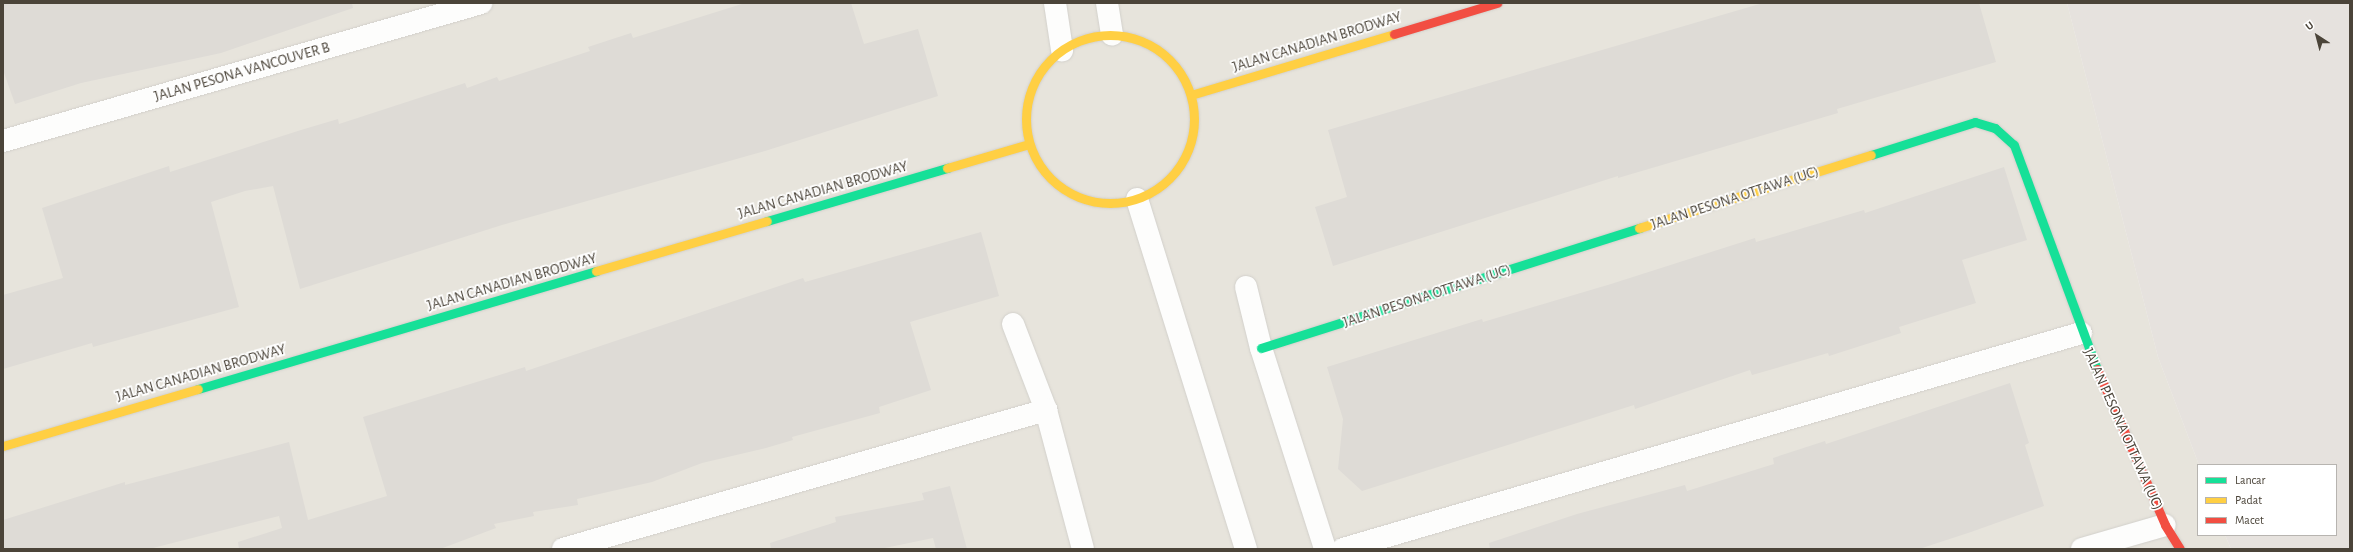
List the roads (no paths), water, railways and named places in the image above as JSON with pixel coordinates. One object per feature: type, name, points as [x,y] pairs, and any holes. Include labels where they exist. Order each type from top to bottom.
[{"type":"street","name":"JALAN PESONA VANCOUVER B","points":[[3,141],[481,3]]},
{"type":"street","points":[[1055,3],[1062,50]]},
{"type":"street","points":[[1107,3],[1112,35]]},
{"type":"street","name":"JALAN CANADIAN BRODWAY","points":[[1191,95],[1497,3]]},
{"type":"street","points":[[1112,35],[1138,39],[1161,52],[1180,71],[1191,95],[1194,120],[1190,145],[1181,163],[1160,186],[1137,199],[1110,203],[1084,199],[1060,187],[1041,168],[1029,144],[1025,118],[1030,92],[1043,68],[1062,50],[1086,38],[1112,35]]},
{"type":"street","name":"JALAN PESONA OTTAWA (UC)","points":[[1260,348],[1974,122],[1996,128],[2014,145],[2081,333],[2165,525],[2180,549]]},
{"type":"street","name":"JALAN CANADIAN BRODWAY","points":[[3,446],[1029,144]]},
{"type":"street","points":[[1137,199],[1246,549]]},
{"type":"street","points":[[1246,287],[1260,348],[1325,549]]},
{"type":"street","points":[[1014,324],[1046,410],[1084,549]]},
{"type":"street","name":"JALAN PESONA OTTAWA (UC)","points":[[1343,549],[2081,333]]},
{"type":"street","points":[[563,549],[1046,410]]},
{"type":"street","name":"JALAN PESONA OTTAWA (UC)","points":[[2082,549],[2165,525]]}]
